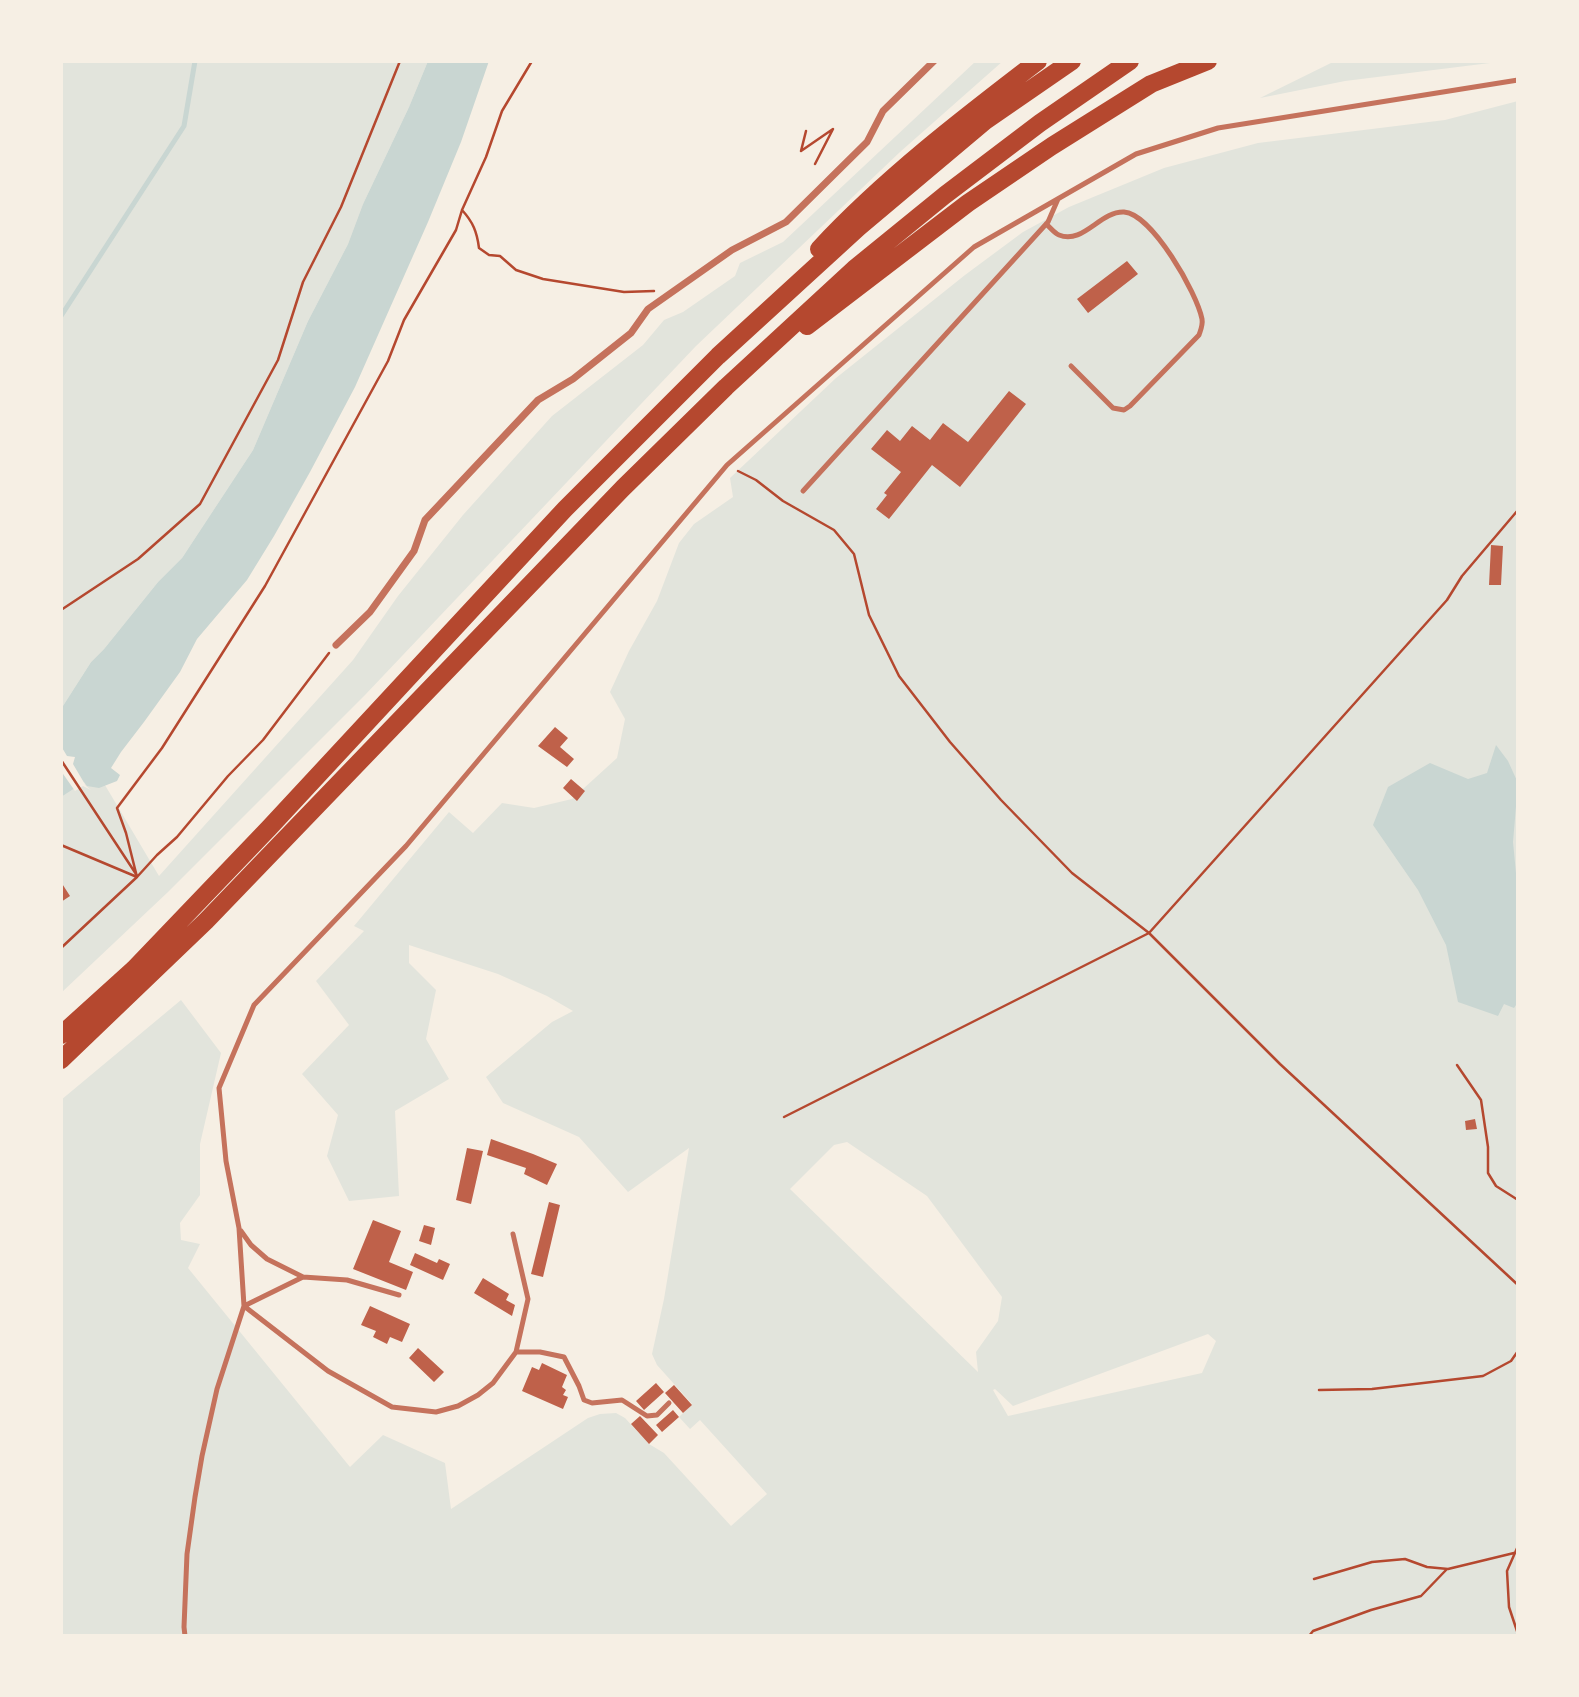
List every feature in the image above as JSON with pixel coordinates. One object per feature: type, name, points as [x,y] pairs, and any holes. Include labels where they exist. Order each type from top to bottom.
[{"type":"highway","points":[[61,1035],[134,969],[565,509],[718,356],[849,217],[971,112],[1038,61]]},
{"type":"highway","points":[[718,356],[859,227],[985,121],[1072,61]]},
{"type":"highway","points":[[61,1060],[206,921],[623,488],[726,387],[854,269],[1040,123],[1130,61]]},
{"type":"highway","points":[[726,387],[968,203],[1052,146],[1151,83],[1208,61]]},
{"type":"street","points":[[336,645],[370,611],[414,551],[425,520],[538,400],[573,379],[631,333],[648,309],[732,250],[786,222],[867,142],[883,111],[934,61]]},
{"type":"lane","points":[[184,1636],[187,1554],[202,1456],[217,1389],[244,1306],[239,1228],[226,1161],[219,1088],[254,1005],[406,846],[727,465],[974,247],[1136,154],[1218,128],[1518,80]]},
{"type":"lane","points":[[803,491],[1046,225],[1058,199]]},
{"type":"lane","points":[[1046,225],[1058,234],[1068,236],[1079,234],[1111,215],[1123,212],[1133,215],[1158,236],[1189,287],[1202,319],[1199,335],[1124,410],[1113,408],[1072,366]]},
{"type":"lane","points":[[239,1228],[251,1245],[267,1259],[303,1277],[347,1280],[399,1295]]},
{"type":"lane","points":[[244,1306],[328,1371],[393,1407],[436,1412],[458,1406],[478,1395],[493,1383],[516,1352],[528,1299],[513,1234]]},
{"type":"lane","points":[[244,1306],[303,1277]]},
{"type":"lane","points":[[516,1352],[540,1352],[564,1357],[584,1400],[592,1404],[622,1400],[647,1416],[657,1415],[669,1403]]},
{"type":"path","points":[[61,610],[138,559],[200,504],[278,360],[303,282],[341,207],[400,61]]},
{"type":"path","points":[[138,877],[117,808],[162,748],[265,586],[388,361],[404,320],[457,230],[462,210],[486,157],[502,111],[532,61]]},
{"type":"path","points":[[806,131],[801,151],[833,129],[815,163]]},
{"type":"path","points":[[462,210],[472,220],[479,248],[489,255],[500,256],[516,270],[543,279],[624,292],[657,290],[670,294]]},
{"type":"path","points":[[727,465],[756,480],[783,501],[834,530],[854,554],[869,615],[899,676],[950,742],[1001,800],[1072,873],[1149,933],[1280,1064],[1518,1285]]},
{"type":"path","points":[[784,1117],[1149,933],[1447,600],[1462,576],[1518,510]]},
{"type":"path","points":[[61,948],[177,837],[228,776],[263,740],[336,645]]},
{"type":"path","points":[[61,760],[138,877]]},
{"type":"path","points":[[61,845],[138,877]]},
{"type":"path","points":[[1457,1065],[1481,1100],[1488,1147],[1488,1173],[1496,1186],[1518,1200]]},
{"type":"path","points":[[1319,1390],[1372,1388],[1483,1376],[1511,1361],[1518,1351]]},
{"type":"path","points":[[1518,1546],[1507,1571],[1509,1607],[1518,1634]]},
{"type":"path","points":[[1314,1578],[1373,1562],[1405,1559],[1427,1567],[1448,1569],[1514,1553]]},
{"type":"path","points":[[1309,1636],[1313,1630],[1421,1596],[1448,1569]]},
{"type":"shaded area","points":[[61,61],[428,61],[363,204],[348,244],[308,321],[253,450],[182,558],[158,582],[91,662],[61,709]]},
{"type":"shaded area","points":[[428,61],[489,61],[461,142],[355,387],[310,472],[247,580],[197,639],[180,672],[111,768],[120,775],[117,781],[99,788],[87,786],[84,782],[61,797],[61,709],[91,662],[158,582],[182,558],[253,450],[308,321],[348,244],[363,204]]},
{"type":"shaded area","points":[[976,61],[1003,61],[900,152],[696,346],[365,695],[168,892],[61,993],[61,711],[159,876],[353,660],[398,596],[463,515],[552,416],[643,345],[664,320],[683,312],[735,276],[740,263],[783,242]]},
{"type":"shaded area","points":[[1335,61],[1506,61],[1345,81],[1260,98]]},
{"type":"shaded area","points":[[1518,101],[1518,1636],[61,1636],[61,1100],[181,1000],[221,1053],[200,1144],[200,1195],[180,1223],[181,1240],[200,1244],[188,1268],[350,1467],[383,1435],[445,1463],[451,1509],[588,1418],[616,1413],[625,1418],[649,1444],[664,1453],[731,1526],[767,1494],[700,1420],[690,1429],[679,1417],[692,1404],[657,1365],[652,1354],[689,1148],[628,1192],[579,1137],[503,1103],[486,1077],[552,1022],[573,1011],[498,974],[409,945],[409,963],[436,990],[426,1039],[449,1079],[395,1111],[399,1196],[349,1201],[327,1156],[338,1115],[302,1074],[349,1025],[316,981],[364,931],[354,926],[449,812],[473,833],[502,803],[534,808],[572,799],[617,758],[625,719],[610,692],[657,601],[679,543],[694,524],[733,497],[730,478],[836,378],[965,275],[1023,232],[1069,207],[1164,168],[1258,143],[1445,120]],"holes":[[[847,1142],[927,1196],[1002,1297],[998,1321],[976,1352],[978,1372],[790,1189],[834,1145]],[[1208,1334],[1216,1341],[1202,1373],[1008,1416],[993,1390],[1013,1406]]]},
{"type":"shaded area","points":[[1496,745],[1508,761],[1518,783],[1513,842],[1518,894],[1518,1002],[1514,1008],[1504,1004],[1498,1016],[1458,1002],[1446,945],[1418,890],[1373,825],[1388,787],[1430,763],[1468,779],[1487,773]]},
{"type":"pier","points":[[61,746],[67,756],[75,757],[73,764],[91,790],[83,786],[75,791],[61,771]]},
{"type":"building","points":[[1127,261],[1138,274],[1088,313],[1077,299]]},
{"type":"building","points":[[1009,391],[1026,404],[960,487],[932,465],[889,519],[876,509],[887,495],[884,493],[901,472],[871,449],[887,430],[900,441],[912,426],[930,440],[943,423],[968,442]]},
{"type":"building","points":[[1491,545],[1503,546],[1501,585],[1489,585]]},
{"type":"building","points":[[555,727],[568,738],[560,747],[574,759],[567,767],[538,746]]},
{"type":"building","points":[[571,779],[585,791],[577,801],[563,788]]},
{"type":"building","points":[[61,882],[70,896],[61,902]]},
{"type":"building","points":[[1475,1119],[1477,1129],[1466,1130],[1465,1121]]},
{"type":"building","points":[[491,1139],[557,1164],[547,1185],[524,1174],[526,1168],[487,1155]]},
{"type":"building","points":[[467,1148],[483,1151],[471,1204],[456,1200]]},
{"type":"building","points":[[549,1202],[560,1205],[543,1277],[531,1274]]},
{"type":"building","points":[[373,1220],[401,1231],[389,1262],[413,1272],[406,1290],[353,1269]]},
{"type":"building","points":[[424,1225],[435,1228],[431,1245],[419,1241]]},
{"type":"building","points":[[415,1253],[437,1263],[439,1259],[450,1264],[443,1280],[410,1265]]},
{"type":"building","points":[[483,1278],[509,1294],[506,1300],[515,1305],[512,1316],[474,1293]]},
{"type":"building","points":[[370,1306],[410,1324],[402,1342],[390,1337],[387,1344],[373,1337],[376,1331],[361,1325]]},
{"type":"building","points":[[418,1348],[444,1372],[434,1382],[409,1358]]},
{"type":"building","points":[[542,1363],[567,1375],[562,1387],[566,1390],[563,1395],[568,1397],[563,1409],[522,1391],[532,1367],[539,1370]]},
{"type":"building","points":[[656,1383],[664,1392],[644,1410],[636,1401]]},
{"type":"building","points":[[674,1385],[692,1405],[683,1413],[665,1393]]},
{"type":"building","points":[[673,1410],[679,1417],[662,1432],[656,1425]]},
{"type":"building","points":[[640,1416],[658,1435],[649,1444],[631,1424]]},
{"type":"waterway","points":[[61,316],[184,126],[195,61]]}]
